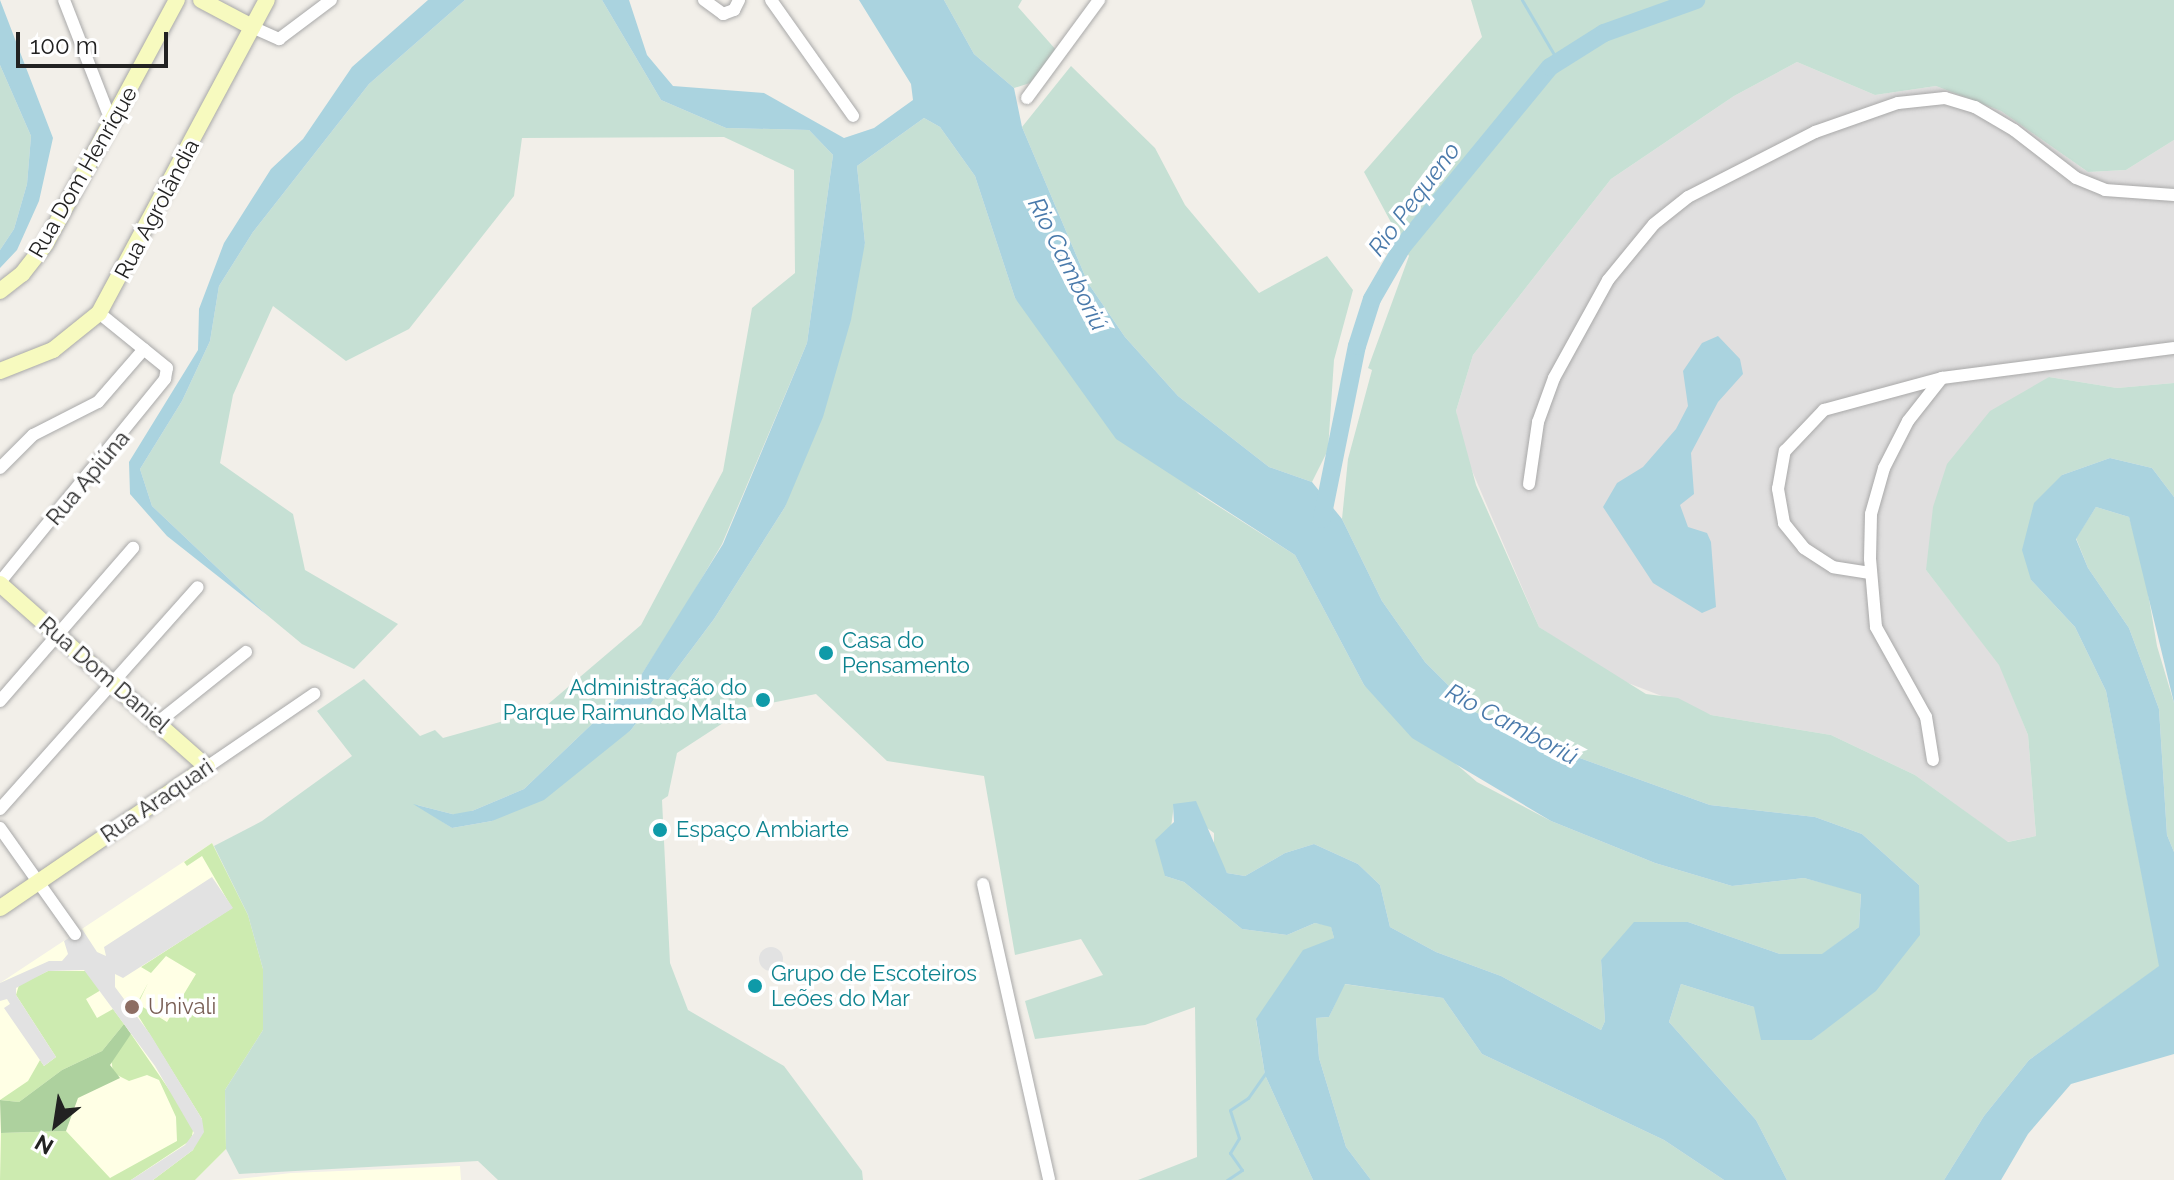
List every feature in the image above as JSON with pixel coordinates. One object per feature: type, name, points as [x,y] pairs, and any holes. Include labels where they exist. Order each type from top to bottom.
[{"type":"street","points":[[64,0],[112,123]]},
{"type":"street","name":"Rua Dom Henrique","points":[[0,291],[22,274],[46,243],[177,0]]},
{"type":"street","points":[[201,0],[279,39],[331,0]]},
{"type":"street","name":"Rua Agrolândia","points":[[0,371],[53,350],[99,313],[267,0]]},
{"type":"street","points":[[704,0],[723,14],[734,10],[739,0]]},
{"type":"street","points":[[771,0],[853,116]]},
{"type":"street","points":[[1027,98],[1099,0]]},
{"type":"street","points":[[1529,484],[1538,422],[1554,378],[1608,280],[1654,224],[1688,197],[1815,132],[1898,103],[1945,98],[1975,107],[2014,130],[2076,178],[2105,190],[2174,195]]},
{"type":"street","points":[[0,468],[33,435],[98,402],[144,349],[99,313]]},
{"type":"street","points":[[1870,573],[1833,567],[1804,548],[1784,523],[1778,489],[1785,451],[1824,410],[1942,378],[2174,348]]},
{"type":"street","name":"Rua Apiúna","points":[[0,583],[130,428],[162,384],[167,368],[144,349]]},
{"type":"street","points":[[1933,760],[1926,717],[1876,627],[1870,573],[1871,514],[1884,468],[1908,421],[1942,378]]},
{"type":"street","points":[[0,701],[133,548]]},
{"type":"street","name":"Rua Dom Daniel","points":[[0,583],[207,767]]},
{"type":"street","points":[[0,809],[198,587]]},
{"type":"street","points":[[157,723],[246,652]]},
{"type":"street","name":"Rua Araquari","points":[[0,908],[314,694]]},
{"type":"street","points":[[0,828],[75,934]]},
{"type":"street","points":[[983,884],[1049,1180]]},
{"type":"shaded area","points":[[465,0],[602,0],[661,100],[726,128],[809,130],[833,155],[807,343],[722,544],[683,610],[638,680],[524,789],[460,816],[417,805],[452,828],[492,821],[631,730],[714,619],[785,507],[865,243],[857,166],[924,118],[940,127],[975,176],[1015,298],[1199,494],[1295,555],[1364,685],[1477,782],[1551,821],[1655,863],[1732,886],[1804,878],[1861,893],[1859,927],[1823,954],[1780,954],[1688,922],[1601,960],[1605,1021],[1601,1030],[1501,976],[1436,952],[1390,927],[1380,885],[1358,864],[1314,844],[1285,853],[1245,876],[1227,873],[1214,849],[1214,833],[1174,804],[1165,876],[1184,882],[1242,929],[1287,935],[1315,923],[1331,926],[1334,938],[1256,1020],[1265,1075],[1313,1180],[1138,1180],[1197,1157],[1195,1007],[1145,1025],[1035,1039],[1025,1001],[1103,975],[1081,939],[1015,955],[984,776],[887,761],[816,694],[746,708],[677,753],[668,796],[662,800],[670,963],[688,1010],[784,1066],[862,1171],[863,1180],[498,1180],[478,1161],[239,1174],[226,1149],[225,1090],[263,1030],[263,969],[248,915],[214,846],[262,821],[352,756],[317,711],[364,679],[420,736],[435,730],[443,738],[540,711],[641,625],[723,471],[752,308],[795,273],[794,170],[724,137],[522,138],[514,196],[409,329],[346,361],[273,306],[233,395],[220,463],[293,514],[305,570],[398,624],[354,669],[302,644],[152,506],[140,469],[182,401],[210,341],[219,286],[253,232],[369,84]]},
{"type":"shaded area","points":[[944,0],[1022,0],[1018,7],[1057,51],[1030,83],[1014,88],[974,54]]},
{"type":"shaded area","points":[[1471,0],[2174,0],[2174,140],[2126,170],[2088,172],[2001,111],[1936,86],[1875,95],[1797,62],[1734,96],[1611,179],[1473,355],[1456,411],[1476,485],[1539,627],[1646,694],[1678,698],[1711,715],[1831,735],[1915,775],[2008,842],[2036,836],[2028,735],[1999,665],[1926,570],[1933,507],[1947,464],[1990,411],[2049,377],[2117,388],[2174,383],[2174,497],[2152,468],[2110,458],[2062,475],[2031,580],[2075,627],[2106,691],[2160,966],[2029,1060],[1984,1116],[1944,1180],[1787,1180],[1756,1120],[1669,1022],[1681,984],[1754,1007],[1812,1040],[1834,1022],[1919,885],[1862,834],[1815,817],[1710,805],[1563,752],[1475,712],[1425,662],[1382,601],[1342,519],[1348,459],[1372,370],[1368,368],[1409,256],[1364,172],[1482,37]]},
{"type":"shaded area","points":[[1797,62],[1875,95],[1936,86],[2001,111],[2088,172],[2126,170],[2174,140],[2174,383],[2117,388],[2049,377],[1926,570],[2000,665],[2028,735],[2036,836],[2007,842],[1915,775],[1831,735],[1711,715],[1615,678],[1539,627],[1461,445],[1456,411],[1473,355],[1611,179],[1734,96]]},
{"type":"shaded area","points":[[0,65],[31,136],[27,184],[14,229],[0,250]]},
{"type":"shaded area","points":[[1071,66],[1155,148],[1185,205],[1259,293],[1327,256],[1353,290],[1334,360],[1328,450],[1312,482],[1269,467],[1178,396],[1125,337],[1088,283],[1022,127]]},
{"type":"shaded area","points":[[2096,507],[2129,517],[2143,564],[2157,646],[2174,703],[2174,852],[2167,835],[2159,709],[2129,628],[2088,568],[2076,538]]},
{"type":"shaded area","name":"Univali","points":[[212,843],[248,915],[225,1090],[226,1149],[195,1180],[0,1180],[0,983]]},
{"type":"shaded area","points":[[212,877],[233,908],[123,978],[115,974],[115,987],[150,1034],[202,1119],[204,1132],[193,1150],[153,1180],[131,1180],[185,1145],[194,1133],[155,1066],[84,970],[48,971],[16,988],[16,995],[56,1057],[44,1066],[4,1008],[10,1004],[7,999],[0,1001],[0,983],[49,961],[62,961],[68,954],[64,941],[82,929],[97,952],[106,956],[104,947]]},
{"type":"shaded area","points":[[771,947],[782,954],[783,959],[776,970],[771,971],[760,964],[759,959],[766,948]]},
{"type":"shaded area","points":[[1344,984],[1443,998],[1482,1054],[1664,1140],[1724,1180],[1371,1180],[1346,1147],[1319,1058],[1316,1018],[1329,1017]]},
{"type":"shaded area","points":[[460,1166],[461,1180],[229,1180],[291,1173]]},
{"type":"green space","points":[[212,843],[248,915],[263,969],[263,1030],[225,1090],[226,1149],[195,1180],[153,1180],[193,1150],[202,1119],[134,1009],[148,983],[138,1004],[167,1022],[196,974],[166,956],[151,973],[141,967],[232,908],[202,856],[187,866],[184,862]]},
{"type":"green space","points":[[48,971],[87,971],[101,990],[86,999],[97,1018],[113,1009],[124,1024],[102,1051],[62,1070],[19,1102],[0,1100],[28,1081],[40,1060],[44,1066],[56,1057],[16,995],[19,985]]},
{"type":"green space","points":[[124,1024],[131,1034],[110,1065],[120,1078],[78,1098],[66,1131],[1,1133],[0,1100],[19,1102],[62,1070],[102,1051]]},
{"type":"green space","points":[[131,1034],[194,1126],[191,1140],[131,1180],[0,1180],[1,1133],[66,1131],[110,1178],[177,1141],[176,1117],[159,1080],[147,1075],[129,1081],[113,1073],[111,1057]]},
{"type":"water","points":[[0,0],[53,138],[39,201],[17,250],[0,268],[0,250],[14,229],[27,184],[31,136],[0,65]]},
{"type":"water","points":[[428,0],[465,0],[369,84],[253,232],[219,286],[210,341],[182,401],[140,469],[152,506],[267,615],[167,536],[130,494],[129,462],[198,350],[199,309],[224,243],[271,169],[303,139],[352,67]]},
{"type":"water","name":"Rio Camboriú","points":[[602,0],[629,0],[647,55],[673,86],[764,93],[844,138],[874,128],[913,100],[911,84],[859,0],[944,0],[974,54],[1014,88],[1022,127],[1088,283],[1125,337],[1178,396],[1269,467],[1312,482],[1342,519],[1382,601],[1425,662],[1475,712],[1563,752],[1710,805],[1815,817],[1862,834],[1919,885],[1920,935],[1876,991],[1812,1040],[1761,1040],[1754,1007],[1681,984],[1669,1022],[1756,1120],[1787,1180],[1724,1180],[1664,1140],[1482,1054],[1443,998],[1345,984],[1329,1017],[1316,1018],[1319,1058],[1346,1147],[1371,1180],[1313,1180],[1265,1075],[1256,1019],[1303,950],[1334,938],[1331,927],[1315,923],[1287,935],[1242,929],[1184,882],[1165,876],[1155,840],[1174,822],[1173,804],[1196,801],[1227,873],[1245,876],[1285,853],[1314,844],[1358,864],[1380,885],[1390,927],[1436,952],[1501,976],[1601,1030],[1605,1021],[1601,960],[1634,922],[1688,922],[1780,954],[1822,954],[1859,927],[1861,894],[1804,878],[1732,886],[1655,863],[1551,821],[1412,738],[1364,685],[1295,555],[1116,439],[1015,298],[975,176],[940,127],[924,118],[857,166],[865,243],[851,320],[823,417],[785,507],[714,619],[631,730],[544,800],[492,821],[452,828],[413,804],[460,816],[524,789],[638,680],[723,544],[807,343],[833,155],[809,130],[726,128],[661,100]]},
{"type":"water","points":[[1718,336],[1740,359],[1743,374],[1718,402],[1691,453],[1694,494],[1680,505],[1688,527],[1707,533],[1711,542],[1716,607],[1702,613],[1653,583],[1603,507],[1617,483],[1643,467],[1676,429],[1688,406],[1683,371],[1702,343]]},
{"type":"water","points":[[2110,458],[2152,468],[2174,497],[2174,703],[2129,517],[2096,507],[2076,539],[2088,568],[2129,628],[2159,709],[2167,835],[2174,852],[2174,1054],[2071,1084],[2028,1134],[2001,1180],[1944,1180],[1984,1116],[2029,1060],[2159,966],[2106,691],[2075,627],[2031,580],[2022,550],[2034,503],[2062,475]]},
{"type":"waterway","points":[[1522,0],[1558,61]]},
{"type":"waterway","name":"Rio Pequeno","points":[[1322,519],[1357,346],[1372,299],[1402,247],[1550,67],[1604,33],[1696,0]]},
{"type":"waterway","points":[[454,815],[471,812]]},
{"type":"waterway","points":[[1227,1180],[1242,1170],[1230,1153],[1239,1138],[1230,1110],[1248,1098],[1266,1072]]},
{"type":"place","name":"Casa do Pensamento","points":[[826,653]]},
{"type":"place","name":"Administração do Parque Raimundo Malta","points":[[763,700]]},
{"type":"place","name":"Espaço Ambiarte","points":[[660,830]]},
{"type":"place","name":"Grupo de Escoteiros Leões do Mar","points":[[755,986]]},
{"type":"place","name":"Univali","points":[[132,1007]]}]
